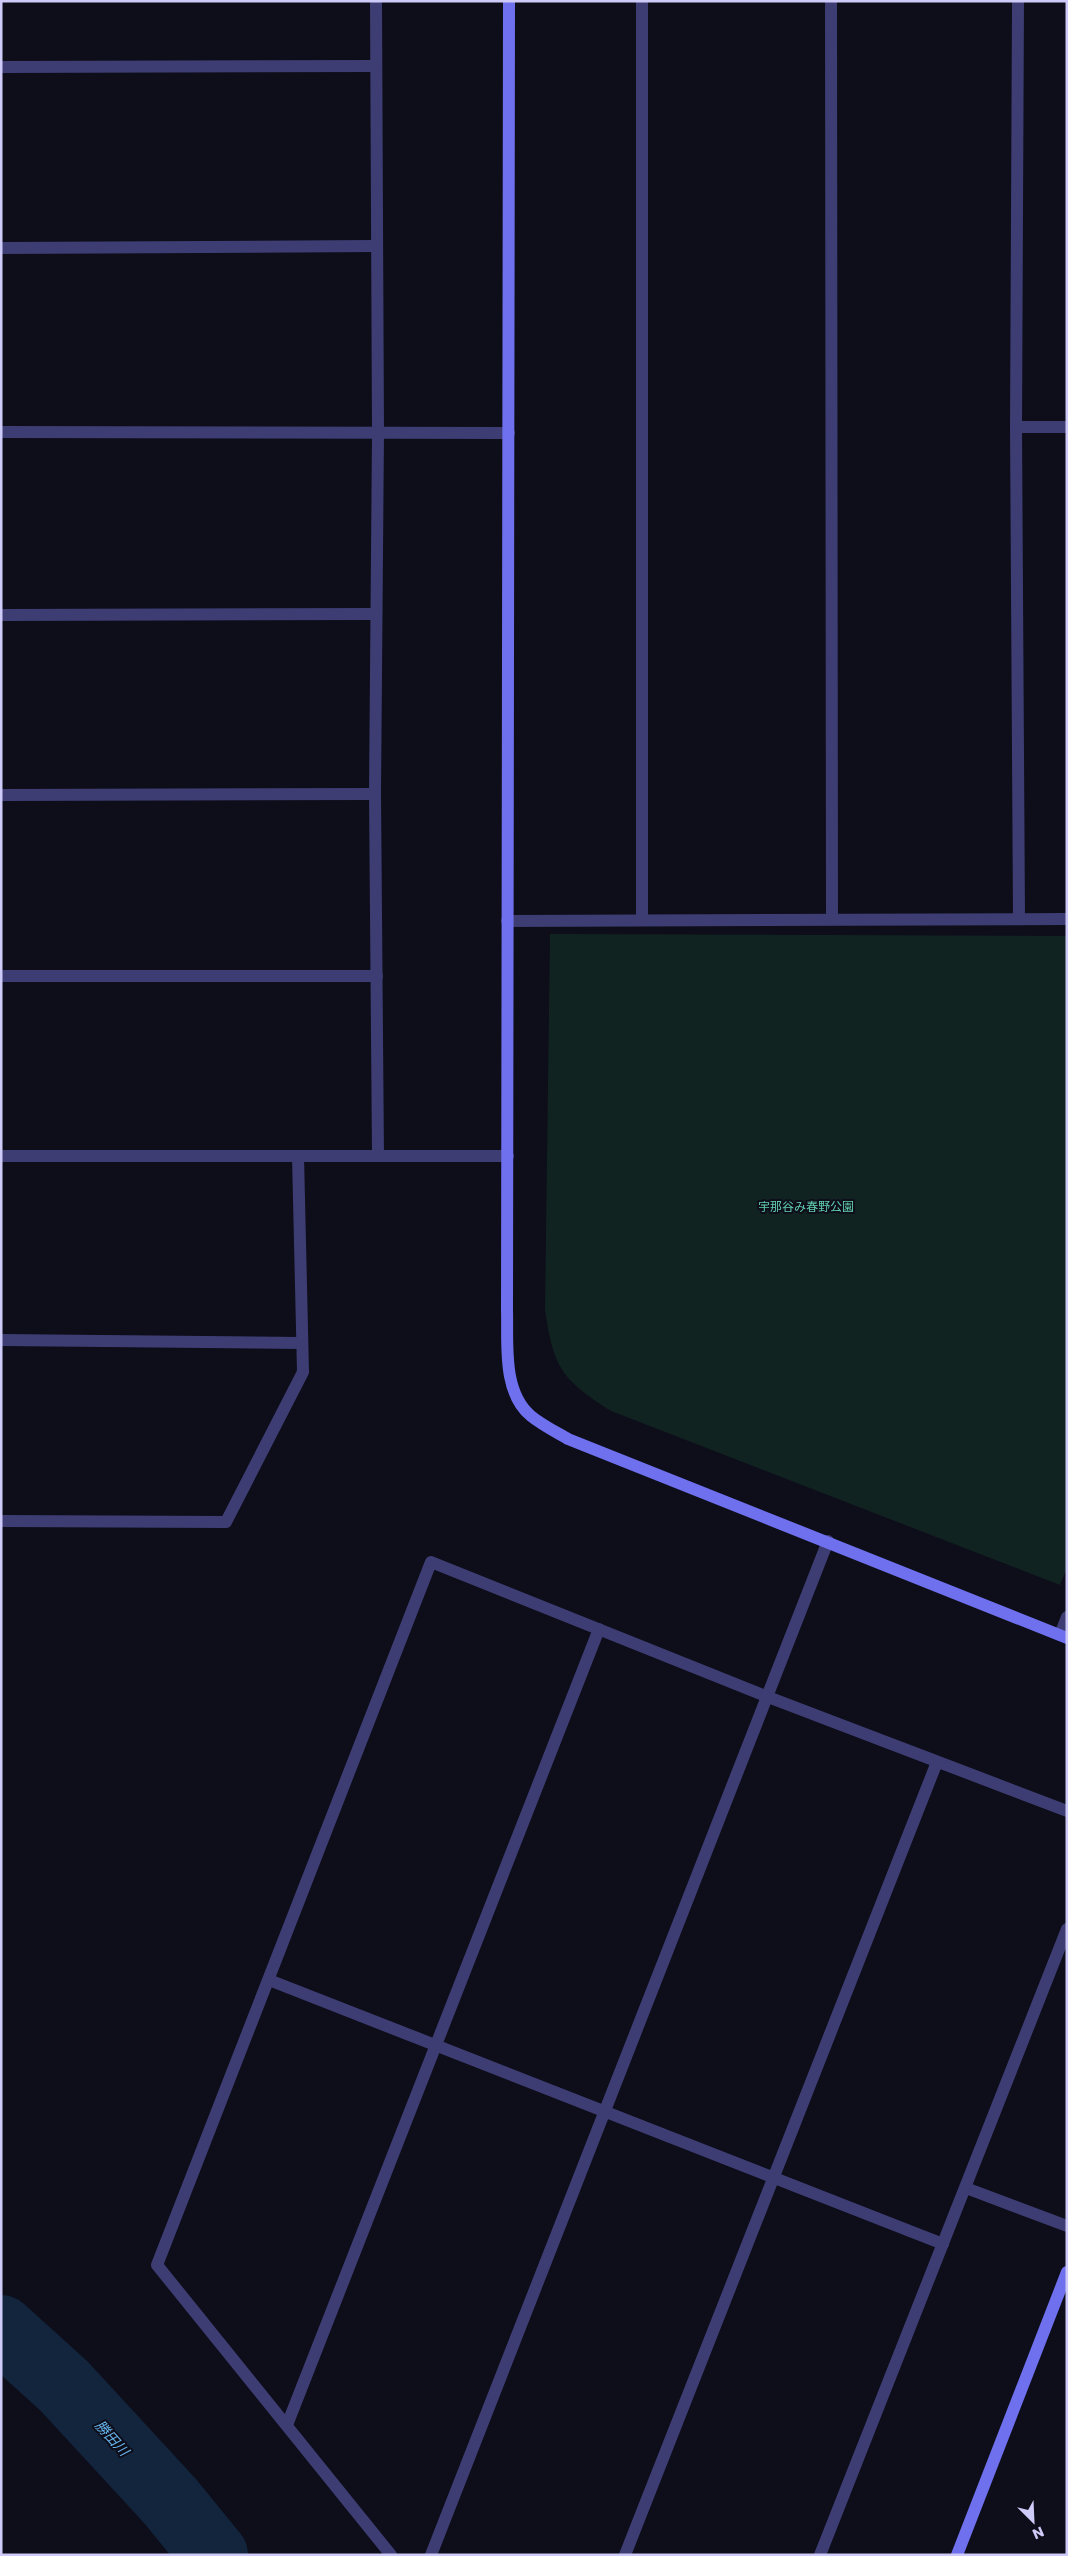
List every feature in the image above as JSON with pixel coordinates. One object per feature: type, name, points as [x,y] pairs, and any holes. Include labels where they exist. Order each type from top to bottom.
[{"type":"street","points":[[376,1],[378,1156]]},
{"type":"street","points":[[509,1],[508,1357],[512,1389],[530,1416],[568,1439],[626,1465],[828,1541],[1063,1636],[1067,1616]]},
{"type":"street","points":[[642,1],[642,920]]},
{"type":"street","points":[[831,1],[832,919]]},
{"type":"street","points":[[1018,1],[1016,427],[1019,919]]},
{"type":"street","points":[[1,67],[376,66]]},
{"type":"street","points":[[1,248],[376,246]]},
{"type":"street","points":[[1016,427],[1067,427]]},
{"type":"street","points":[[1,432],[509,433]]},
{"type":"street","points":[[1,615],[376,614]]},
{"type":"street","points":[[1,795],[376,794]]},
{"type":"street","points":[[508,922],[1067,919]]},
{"type":"street","points":[[1,976],[377,976]]},
{"type":"street","points":[[1,1156],[508,1156]]},
{"type":"street","points":[[1,1521],[226,1522],[303,1372],[298,1156]]},
{"type":"street","points":[[1,1340],[301,1343]]},
{"type":"street","points":[[431,2555],[828,1541]]},
{"type":"street","points":[[391,2555],[157,2265],[431,1562],[768,1697],[1067,1811]]},
{"type":"street","points":[[287,2425],[599,1629]]},
{"type":"street","points":[[625,2555],[937,1762]]},
{"type":"street","points":[[820,2555],[1067,1929]]},
{"type":"street","points":[[269,1980],[606,2110],[943,2244]]},
{"type":"street","points":[[966,2188],[1067,2226]]},
{"type":"street","points":[[957,2555],[1067,2272]]},
{"type":"green space","name":"宇那谷み春野公園","points":[[550,934],[1067,936],[1067,1568],[1060,1585],[611,1411],[571,1381],[556,1359],[545,1309]]},
{"type":"waterway","name":"勝田川","points":[[1,2329],[64,2386],[170,2501],[214,2555]]}]
